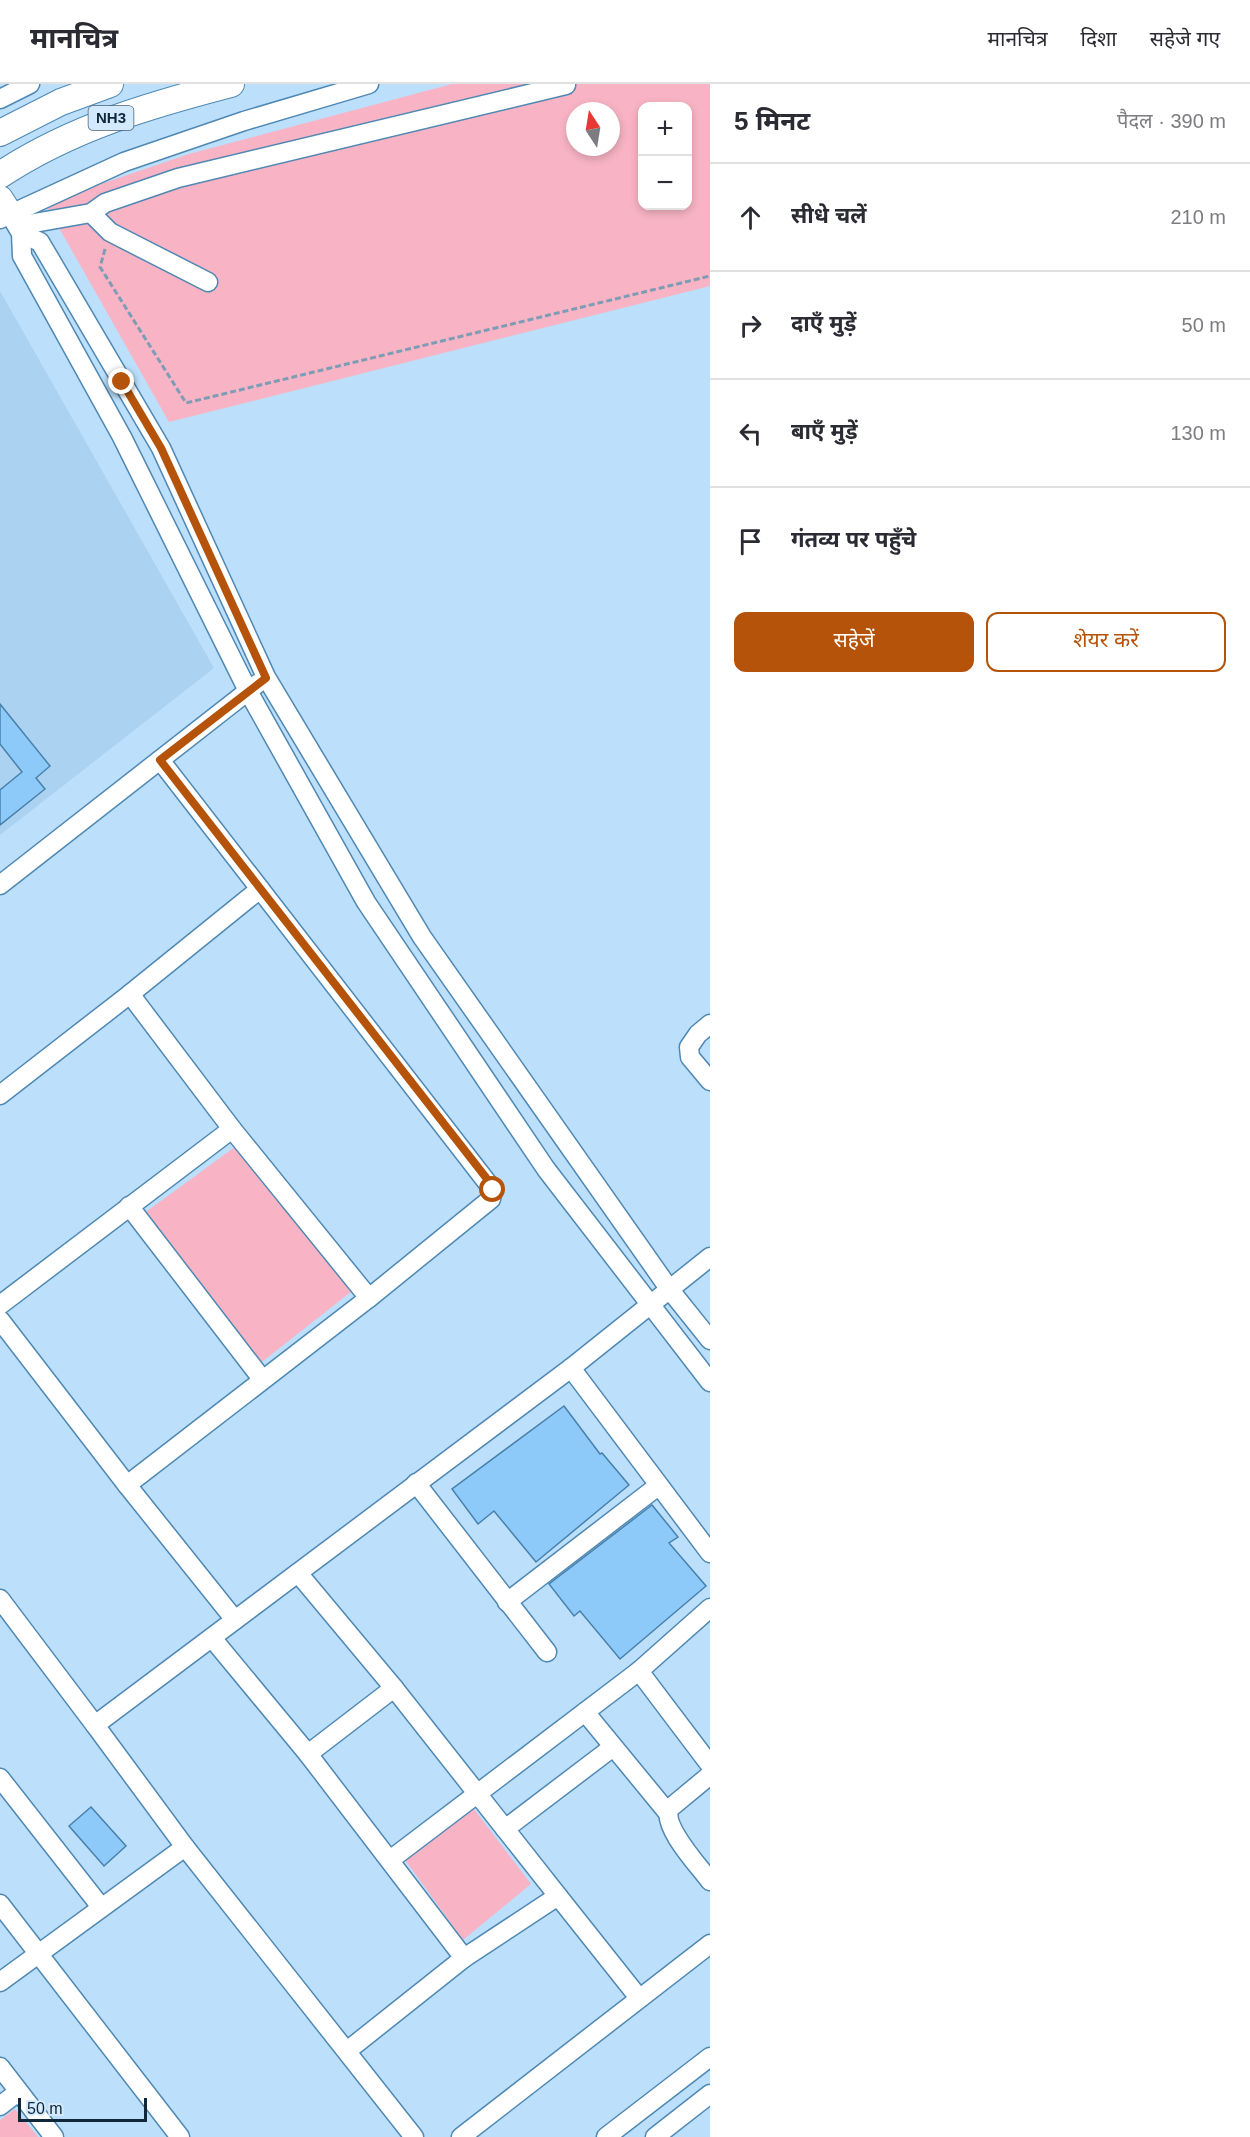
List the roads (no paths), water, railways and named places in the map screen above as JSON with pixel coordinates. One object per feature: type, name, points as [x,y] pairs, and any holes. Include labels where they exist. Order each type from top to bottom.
[{"type":"highway","name":"NH3","points":[[0,133],[61,102],[110,84]]},
{"type":"highway","name":"NH3","points":[[0,175],[54,144],[106,120],[231,84]]},
{"type":"street","points":[[0,99],[30,84]]},
{"type":"street","points":[[9,218],[124,162],[244,121],[369,84]]},
{"type":"street","points":[[9,218],[91,213],[105,203],[178,178],[566,85]]},
{"type":"street","points":[[91,213],[110,232],[208,282]]},
{"type":"street","points":[[9,218],[40,242],[161,448],[266,678],[422,938],[670,1290],[710,1340]]},
{"type":"street","points":[[9,218],[22,256],[122,437],[248,691],[366,902],[546,1169],[649,1307],[710,1382]]},
{"type":"street","points":[[0,885],[266,678]]},
{"type":"street","points":[[127,1485],[369,1298],[491,1199],[493,1190],[491,1184],[160,760]]},
{"type":"street","points":[[0,1095],[260,889]]},
{"type":"street","points":[[130,994],[232,1129],[369,1298]]},
{"type":"street","points":[[710,1024],[689,1047],[690,1057],[710,1082]]},
{"type":"street","points":[[0,1305],[232,1129]]},
{"type":"street","points":[[129,1206],[262,1379]]},
{"type":"street","points":[[95,1725],[571,1368],[710,1257]]},
{"type":"street","points":[[0,1320],[235,1620]]},
{"type":"street","points":[[571,1368],[710,1553]]},
{"type":"street","points":[[416,1483],[547,1652]]},
{"type":"street","points":[[507,1602],[658,1486]]},
{"type":"street","points":[[298,1573],[394,1688],[639,1998]]},
{"type":"street","points":[[0,1599],[186,1847],[414,2137]]},
{"type":"street","points":[[390,1860],[639,1671],[710,1608]]},
{"type":"street","points":[[212,1638],[308,1754],[464,1958]]},
{"type":"street","points":[[639,1671],[710,1765]]},
{"type":"street","points":[[308,1754],[394,1688]]},
{"type":"street","points":[[585,1712],[668,1813],[671,1827],[710,1881]]},
{"type":"street","points":[[505,1829],[613,1746]]},
{"type":"street","points":[[668,1813],[669,1809],[710,1775]]},
{"type":"street","points":[[0,1778],[101,1907]]},
{"type":"street","points":[[0,1982],[186,1847]]},
{"type":"street","points":[[347,2051],[464,1958],[558,1896]]},
{"type":"street","points":[[0,1904],[180,2137]]},
{"type":"street","points":[[461,2137],[710,1944]]},
{"type":"street","points":[[606,2137],[710,2057]]},
{"type":"street","points":[[0,2067],[54,2137]]},
{"type":"street","points":[[0,2106],[18,2092]]},
{"type":"street","points":[[655,2137],[710,2094]]}]
